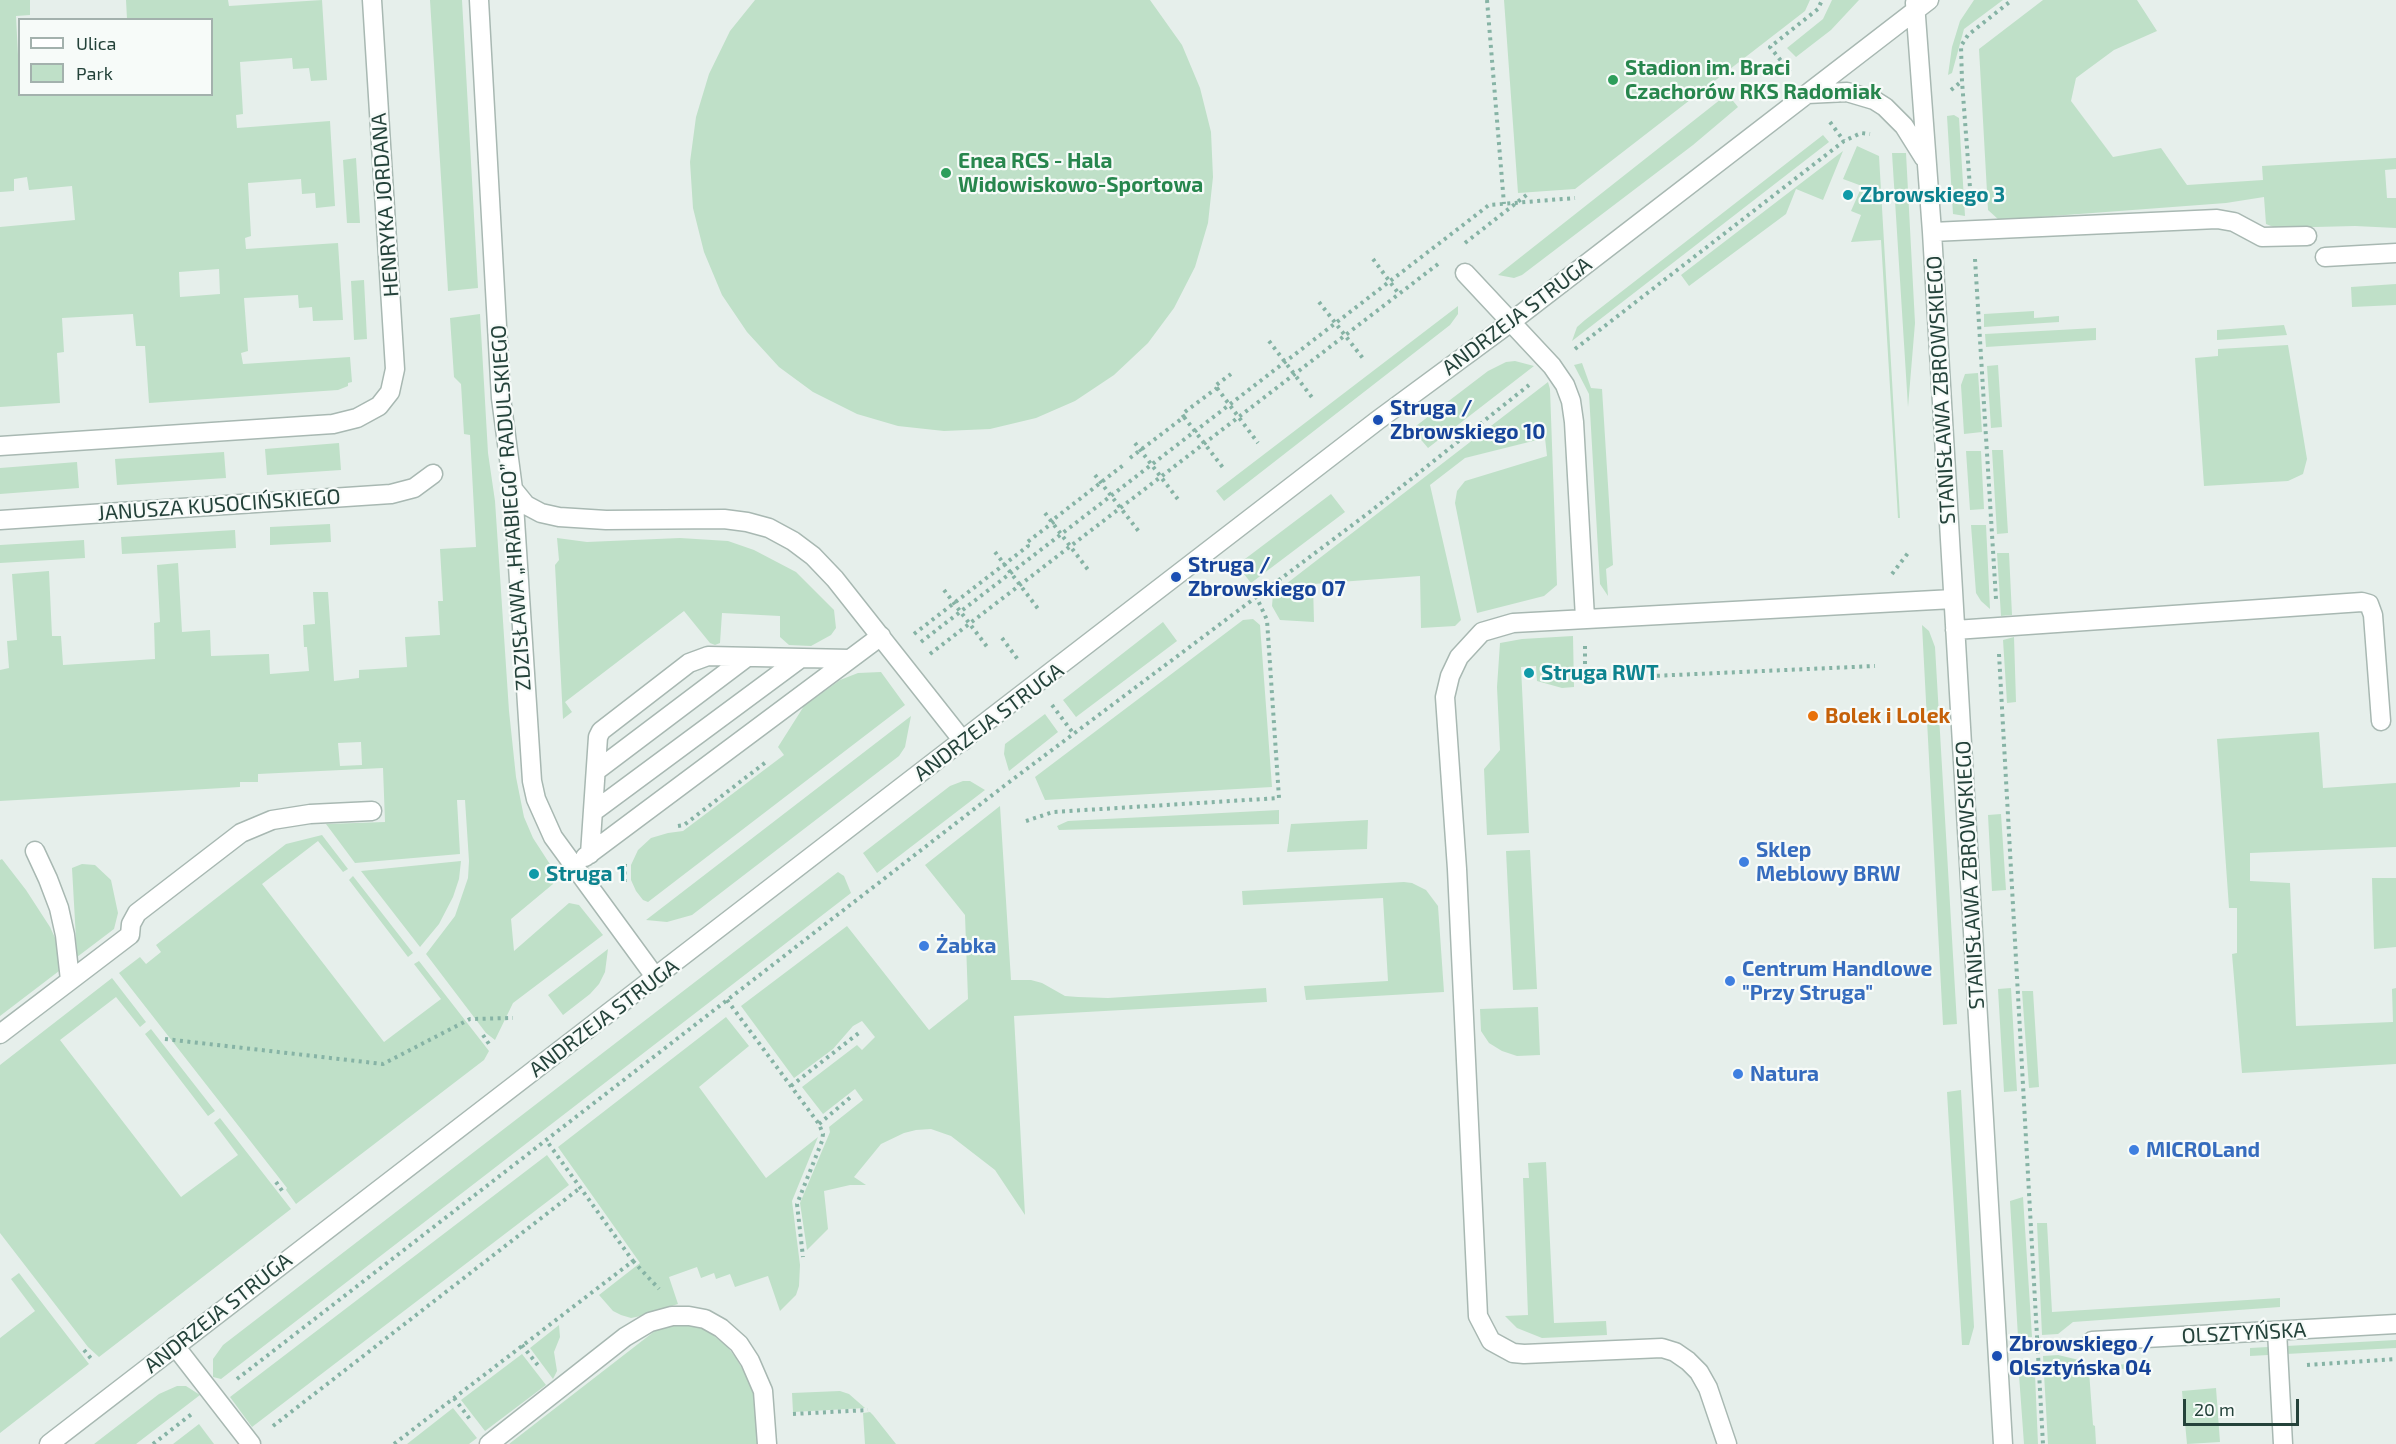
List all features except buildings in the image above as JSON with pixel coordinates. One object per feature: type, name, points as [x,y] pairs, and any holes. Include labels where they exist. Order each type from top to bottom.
[{"type":"street","name":"HENRYKA JORDANA","points":[[0,446],[333,424],[357,418],[379,406],[390,392],[395,369],[372,0]]},
{"type":"street","name":"ZDZISŁAWA „HRABIEGO” RADULSKIEGO","points":[[479,0],[501,398],[513,489],[532,782],[540,808],[553,837],[656,978]]},
{"type":"street","name":"ANDRZEJA STRUGA","points":[[49,1444],[1378,420],[1511,322],[1920,4]]},
{"type":"street","name":"STANISŁAWA ZBROWSKIEGO","points":[[1920,4],[1927,162],[2003,1444]]},
{"type":"street","name":"STANISŁAWA ZBROWSKIEGO","points":[[1807,94],[1847,92],[1879,104],[1904,126],[1927,162]]},
{"type":"street","points":[[1932,232],[2217,219],[2235,222],[2262,237],[2307,236]]},
{"type":"street","points":[[2325,257],[2396,253]]},
{"type":"street","points":[[1465,273],[1552,366],[1565,385],[1571,400],[1585,618]]},
{"type":"street","name":"JANUSZA KUSOCIŃSKIEGO","points":[[0,520],[391,494],[414,488],[433,474]]},
{"type":"street","points":[[513,489],[526,505],[541,513],[606,520],[724,519],[769,528],[793,541],[813,556],[835,579],[963,741]]},
{"type":"street","points":[[1726,1444],[1708,1388],[1699,1372],[1675,1352],[1662,1348],[1513,1353],[1491,1341],[1478,1316],[1457,869],[1445,697],[1450,676],[1459,657],[1482,632],[1513,623],[1953,599]]},
{"type":"street","points":[[1955,630],[2362,602],[2369,604],[2373,615],[2381,721]]},
{"type":"street","points":[[574,866],[881,636]]},
{"type":"street","points":[[590,854],[598,737],[601,731],[689,663],[708,656],[850,659]]},
{"type":"street","points":[[596,771],[747,657]]},
{"type":"street","points":[[593,812],[801,658]]},
{"type":"street","points":[[0,1034],[130,935],[131,924],[138,913],[241,833],[272,820],[310,814],[372,811]]},
{"type":"street","points":[[35,851],[59,908],[65,935],[70,980]]},
{"type":"street","points":[[489,1444],[625,1337],[650,1322],[672,1316],[705,1319],[731,1336],[746,1354],[763,1391],[767,1444]]},
{"type":"street","name":"OLSZTYŃSKA","points":[[2092,1341],[2396,1324]]},
{"type":"street","points":[[2277,1331],[2283,1444]]},
{"type":"street","points":[[175,1346],[251,1444]]},
{"type":"path","points":[[1487,0],[1504,204]]},
{"type":"path","points":[[1770,47],[1818,9],[1822,0]]},
{"type":"path","points":[[2012,0],[1968,35],[1961,46],[1974,230],[2043,1444]]},
{"type":"path","points":[[153,1444],[1027,768],[1371,511],[1552,366],[1844,141],[1861,133],[1878,136]]},
{"type":"path","points":[[1462,244],[1529,193]]},
{"type":"path","points":[[903,665],[960,612],[1489,205],[1575,198]]},
{"type":"path","points":[[1373,259],[1399,294]]},
{"type":"path","points":[[903,665],[970,624],[1444,259]]},
{"type":"path","points":[[1319,302],[1365,361]]},
{"type":"path","points":[[1269,340],[1314,400]]},
{"type":"path","points":[[1130,458],[1231,374]]},
{"type":"path","points":[[1215,386],[1258,442]]},
{"type":"path","points":[[1182,414],[1224,469]]},
{"type":"path","points":[[1136,443],[1180,502]]},
{"type":"path","points":[[912,635],[1028,546],[1026,543],[1053,523],[1054,519],[1126,463]]},
{"type":"path","points":[[1095,475],[1140,533]]},
{"type":"path","points":[[1045,513],[1089,571]]},
{"type":"path","points":[[994,552],[1039,610]]},
{"type":"path","points":[[944,591],[988,648]]},
{"type":"path","points":[[1026,820],[1053,812],[1279,798],[1267,620],[1256,596]]},
{"type":"path","points":[[1585,618],[1585,679],[1875,666]]},
{"type":"path","points":[[669,828],[684,825],[772,757]]},
{"type":"path","points":[[614,836],[633,846],[624,866],[624,881],[628,889]]},
{"type":"path","points":[[727,1000],[819,1124],[823,1134],[797,1204],[803,1257]]},
{"type":"path","points":[[165,1039],[382,1064],[470,1019],[513,1018]]},
{"type":"path","points":[[791,1086],[860,1032]]},
{"type":"path","points":[[483,1035],[491,1047]]},
{"type":"path","points":[[819,1124],[852,1096]]},
{"type":"path","points":[[546,1140],[633,1261],[660,1290]]},
{"type":"path","points":[[276,1182],[283,1192]]},
{"type":"path","points":[[251,1444],[580,1188]]},
{"type":"path","points":[[394,1444],[633,1261]]},
{"type":"path","points":[[2038,1346],[2059,1344]]},
{"type":"path","points":[[84,1350],[93,1361]]},
{"type":"path","points":[[2303,1372],[2308,1364],[2396,1359]]},
{"type":"path","points":[[784,1414],[868,1410]]},
{"type":"green space","points":[[0,0],[30,0],[30,15],[16,16],[18,96],[213,96],[213,18],[127,18],[126,0],[228,0],[229,6],[322,0],[327,80],[311,81],[309,68],[293,69],[292,58],[240,62],[243,114],[236,115],[237,128],[330,121],[335,206],[316,208],[315,193],[302,194],[301,179],[248,183],[251,236],[245,238],[246,249],[338,243],[343,320],[313,321],[312,307],[299,308],[298,295],[244,298],[248,351],[241,353],[243,364],[350,357],[352,382],[338,390],[149,403],[145,346],[136,346],[133,314],[62,318],[64,352],[57,353],[60,403],[0,407],[0,227],[75,220],[72,186],[29,190],[27,177],[14,179],[14,191],[0,192]],"holes":[[[219,269],[220,294],[180,297],[179,272]]]},
{"type":"green space","points":[[430,0],[462,0],[478,288],[448,291]]},
{"type":"green space","points":[[755,0],[1150,0],[1182,45],[1200,88],[1211,132],[1213,177],[1208,223],[1195,267],[1174,308],[1148,343],[1114,375],[1075,401],[1036,418],[990,429],[944,431],[898,426],[857,414],[813,392],[779,367],[747,332],[722,295],[704,252],[693,208],[690,162],[696,117],[709,74],[730,31]]},
{"type":"green space","name":"Stadion im. Braci Czachorów RKS Radomiak","points":[[1504,0],[1810,0],[1805,11],[1575,189],[1518,193]]},
{"type":"green space","points":[[1832,0],[1859,0],[1831,30],[1796,57],[1787,48],[1823,19]]},
{"type":"green space","points":[[1974,0],[2003,0],[1964,29],[1952,73],[1948,75],[1952,47],[1960,21]]},
{"type":"green space","points":[[2043,0],[2137,0],[2157,31],[2114,50],[2076,78],[2071,101],[2113,157],[2161,148],[2187,185],[2263,180],[2262,166],[2396,158],[2396,169],[2385,170],[2387,198],[2396,198],[2396,228],[2355,226],[2276,228],[2266,224],[2264,197],[2226,203],[1999,220],[1988,210],[1979,49]]},
{"type":"green space","points":[[1729,96],[1738,107],[1693,145],[1522,275],[1514,278],[1498,275],[1721,99]]},
{"type":"green space","points":[[1954,115],[1959,118],[1965,216],[1953,214],[1947,116]]},
{"type":"green space","points":[[1823,135],[1829,142],[1572,341],[1577,327],[1585,320]]},
{"type":"green space","points":[[1857,146],[1879,156],[1900,518],[1898,518],[1881,240],[1851,242],[1861,215],[1851,211],[1862,186],[1843,179]]},
{"type":"green space","points":[[1843,151],[1823,200],[1796,189],[1786,214],[1689,286],[1681,275]]},
{"type":"green space","points":[[1892,153],[1906,153],[1915,323],[1908,407]]},
{"type":"green space","points":[[356,158],[360,223],[347,223],[343,160]]},
{"type":"green space","points":[[364,280],[367,339],[354,340],[351,281]]},
{"type":"green space","points":[[2396,284],[2396,305],[2352,307],[2351,287]]},
{"type":"green space","points":[[1458,306],[1458,314],[1450,325],[1224,501],[1216,491]]},
{"type":"green space","points":[[2034,311],[2034,318],[2059,316],[2059,322],[1984,327],[1984,314]]},
{"type":"green space","points":[[480,314],[488,453],[495,501],[509,711],[516,777],[524,817],[533,838],[555,872],[556,878],[553,884],[511,919],[514,951],[569,903],[579,905],[603,935],[513,1003],[495,1040],[486,1033],[426,954],[455,916],[468,878],[465,800],[457,800],[460,854],[355,863],[326,824],[385,822],[383,768],[258,774],[258,782],[240,782],[240,787],[0,801],[0,670],[9,668],[7,641],[17,640],[12,574],[49,571],[52,636],[61,636],[63,665],[155,659],[154,623],[160,622],[157,565],[178,563],[182,632],[210,630],[211,656],[269,654],[270,674],[309,671],[307,647],[304,647],[303,625],[315,624],[313,592],[328,592],[334,681],[359,678],[359,670],[407,667],[405,637],[440,635],[438,601],[443,601],[440,549],[476,547],[470,435],[464,434],[461,384],[454,377],[450,318]],"holes":[[[361,742],[362,765],[340,766],[338,743]]]},
{"type":"green space","points":[[2284,325],[2287,335],[2217,340],[2217,330]]},
{"type":"green space","points":[[2096,328],[2096,340],[1986,347],[1985,334]]},
{"type":"green space","points":[[2288,345],[2307,459],[2303,474],[2288,481],[2204,486],[2195,358],[2218,356],[2218,349]]},
{"type":"green space","points":[[1515,361],[1534,366],[1428,448],[1412,429],[1488,371],[1506,362]]},
{"type":"green space","points":[[1582,363],[1591,388],[1602,389],[1613,565],[1606,569],[1608,596],[1600,584],[1589,394],[1574,365]]},
{"type":"green space","points":[[1998,365],[2002,427],[1991,428],[1987,366]]},
{"type":"green space","points":[[1978,373],[1982,432],[1964,434],[1961,385],[1965,374]]},
{"type":"green space","points":[[1548,382],[1557,585],[1544,596],[1477,613],[1455,503],[1457,491],[1465,481],[1547,456],[1545,438],[1465,458],[1430,485],[1461,620],[1455,626],[1421,628],[1420,576],[1313,584],[1314,622],[1280,620],[1272,606],[1273,594]]},
{"type":"green space","points":[[339,443],[341,470],[267,475],[265,449]]},
{"type":"green space","points":[[1992,450],[2003,450],[2008,533],[1997,534]]},
{"type":"green space","points":[[1966,451],[1981,451],[1984,509],[1970,510]]},
{"type":"green space","points":[[224,452],[226,478],[117,485],[115,459]]},
{"type":"green space","points":[[77,462],[79,488],[0,494],[0,468]]},
{"type":"green space","points":[[1331,494],[1345,512],[1251,583],[1237,565]]},
{"type":"green space","points":[[330,524],[331,542],[270,545],[270,527]]},
{"type":"green space","points":[[1971,525],[1986,525],[1990,609],[1976,593]]},
{"type":"green space","points":[[235,530],[236,548],[122,554],[121,537]]},
{"type":"green space","points":[[557,538],[587,542],[680,538],[728,541],[754,550],[796,572],[834,610],[836,628],[831,635],[811,646],[789,645],[780,637],[780,616],[722,613],[720,643],[715,645],[710,643],[684,611],[565,702],[572,712],[563,719],[555,565],[559,560]]},
{"type":"green space","points":[[84,540],[85,558],[0,563],[0,545]]},
{"type":"green space","points":[[1997,553],[2009,553],[2012,615],[2001,616]]},
{"type":"green space","points":[[1253,619],[1260,625],[1272,787],[1045,800],[1035,777],[1243,620]]},
{"type":"green space","points":[[1163,622],[1177,641],[1076,717],[1063,700]]},
{"type":"green space","points":[[1922,625],[1929,631],[1935,647],[1957,1024],[1943,1025]]},
{"type":"green space","points":[[1573,636],[1574,687],[1562,688],[1537,681],[1536,666],[1521,667],[1529,833],[1487,835],[1484,769],[1500,750],[1497,687],[1500,643],[1522,639]]},
{"type":"green space","points":[[2014,637],[2016,702],[2007,703],[2003,640]]},
{"type":"green space","points":[[881,672],[905,705],[648,902],[643,900],[631,880],[631,865],[638,850],[651,838],[683,831],[784,755],[778,747],[804,706],[840,680],[858,673]]},
{"type":"green space","points":[[1045,714],[1058,732],[1009,771],[1004,754],[1005,744]]},
{"type":"green space","points":[[911,716],[905,747],[899,756],[692,915],[667,922],[646,920]]},
{"type":"green space","points":[[2319,732],[2323,788],[2396,783],[2396,847],[2250,853],[2250,881],[2290,883],[2296,1026],[2393,1022],[2392,989],[2396,988],[2396,1064],[2242,1073],[2232,954],[2237,953],[2237,908],[2229,908],[2217,739]]},
{"type":"green space","points":[[970,781],[985,790],[877,873],[863,853],[950,786]]},
{"type":"green space","points":[[1000,806],[1011,980],[1031,980],[1042,983],[1065,996],[1108,998],[1266,988],[1267,1002],[1014,1016],[1025,1215],[995,1170],[951,1136],[931,1129],[916,1130],[881,1144],[854,1177],[866,1185],[850,1185],[824,1191],[828,1229],[807,1250],[800,1203],[830,1132],[829,1127],[863,1100],[855,1089],[823,1114],[802,1087],[857,1045],[862,1050],[875,1037],[862,1021],[853,1026],[833,1049],[794,1078],[741,1006],[847,926],[929,1030],[968,999],[965,915],[925,865]]},
{"type":"green space","points":[[1279,810],[1279,824],[1059,830],[1057,826],[1068,821]]},
{"type":"green space","points":[[2001,814],[2006,890],[1992,891],[1988,815]]},
{"type":"green space","points":[[1368,820],[1367,849],[1287,852],[1291,824]]},
{"type":"green space","points":[[322,835],[348,869],[343,872],[318,841],[262,884],[384,1042],[441,999],[414,964],[419,961],[489,1051],[484,1060],[296,1204],[286,1190],[287,1188],[119,973],[140,957],[146,964],[161,952],[156,945],[286,844]]},
{"type":"green space","points":[[1530,850],[1537,989],[1513,990],[1506,851]]},
{"type":"green space","points":[[2,859],[50,927],[56,940],[59,971],[0,1016],[0,860]]},
{"type":"green space","points":[[461,861],[459,879],[453,897],[439,924],[420,947],[361,871]]},
{"type":"green space","points":[[82,864],[95,865],[111,880],[118,913],[114,929],[77,957],[72,868]]},
{"type":"green space","points":[[838,872],[844,876],[851,893],[221,1379],[213,1377],[213,1359],[223,1345]]},
{"type":"green space","points":[[353,876],[413,953],[408,957],[349,880]]},
{"type":"green space","points":[[2372,878],[2396,878],[2396,947],[2374,949]]},
{"type":"green space","points":[[1404,882],[1426,890],[1438,906],[1444,992],[1306,1000],[1304,986],[1388,981],[1383,898],[1243,905],[1242,891]]},
{"type":"green space","points":[[608,949],[605,972],[599,984],[563,1015],[548,995]]},
{"type":"green space","points":[[112,978],[146,1022],[140,1027],[116,997],[60,1040],[181,1197],[238,1155],[214,1123],[220,1118],[291,1209],[99,1357],[88,1347],[0,1233],[0,1065]]},
{"type":"green space","points":[[2011,988],[2017,1091],[2004,1092],[1998,989]]},
{"type":"green space","points":[[2022,991],[2033,991],[2039,1087],[2029,1088]]},
{"type":"green space","points":[[1538,1007],[1540,1055],[1517,1056],[1502,1051],[1489,1043],[1481,1031],[1480,1009]]},
{"type":"green space","points":[[726,1017],[749,1046],[699,1087],[766,1178],[818,1137],[792,1201],[800,1265],[796,1295],[780,1311],[768,1276],[735,1287],[730,1274],[716,1279],[714,1273],[701,1278],[697,1267],[669,1277],[678,1304],[631,1318],[621,1315],[613,1311],[599,1295],[640,1263],[558,1147]]},
{"type":"green space","points":[[151,1029],[215,1111],[208,1116],[145,1034]]},
{"type":"green space","points":[[1961,1090],[1974,1327],[1969,1345],[1962,1345],[1947,1092]]},
{"type":"green space","points":[[547,1155],[569,1185],[252,1427],[230,1397]]},
{"type":"green space","points":[[1546,1162],[1554,1323],[1606,1321],[1607,1335],[1542,1338],[1517,1328],[1505,1316],[1528,1315],[1523,1178],[1529,1178],[1528,1163]]},
{"type":"green space","points":[[2023,1197],[2032,1337],[2018,1337],[2010,1201]]},
{"type":"green space","points":[[2037,1223],[2047,1223],[2052,1312],[2280,1298],[2280,1307],[2073,1322],[2058,1334],[2042,1335]]},
{"type":"green space","points":[[19,1273],[89,1364],[0,1433],[0,1338],[35,1311],[11,1279]]},
{"type":"green space","points":[[676,1323],[706,1330],[726,1345],[736,1358],[751,1384],[756,1399],[758,1444],[509,1444],[660,1327]]},
{"type":"green space","points":[[559,1325],[560,1337],[554,1352],[557,1371],[553,1379],[530,1348]]},
{"type":"green space","points":[[2396,1340],[2396,1348],[2250,1356],[2250,1348]]},
{"type":"green space","points":[[522,1354],[546,1385],[485,1431],[461,1400]]},
{"type":"green space","points":[[2058,1355],[2092,1366],[2151,1363],[2152,1367],[2089,1371],[2096,1444],[2048,1444],[2043,1356]]},
{"type":"green space","points":[[2035,1374],[2038,1444],[2024,1444],[2019,1375]]},
{"type":"green space","points":[[177,1386],[186,1386],[200,1395],[136,1444],[94,1444],[159,1394]]},
{"type":"green space","points":[[2216,1388],[2220,1442],[2187,1444],[2182,1391]]},
{"type":"green space","points":[[840,1391],[849,1394],[865,1408],[793,1412],[792,1393]]},
{"type":"green space","points":[[453,1408],[477,1438],[469,1444],[407,1444]]},
{"type":"green space","points":[[870,1412],[896,1444],[865,1444],[863,1413]]},
{"type":"green space","points":[[199,1424],[214,1444],[173,1444]]},
{"type":"place","name":"Stadion im. Braci Czachorów RKS Radomiak","points":[[1613,80]]},
{"type":"place","name":"Enea RCS - Hala Widowiskowo-Sportowa","points":[[946,173]]},
{"type":"place","name":"Zbrowskiego 3","points":[[1848,195]]},
{"type":"place","name":"Struga / Zbrowskiego 10","points":[[1378,420]]},
{"type":"place","name":"Struga / Zbrowskiego 07","points":[[1176,577]]},
{"type":"place","name":"Struga RWT","points":[[1529,673]]},
{"type":"place","name":"Bolek i Lolek","points":[[1813,716]]},
{"type":"place","name":"Sklep Meblowy BRW","points":[[1744,862]]},
{"type":"place","name":"Struga 1","points":[[534,874]]},
{"type":"place","name":"Żabka","points":[[924,946]]},
{"type":"place","name":"Centrum Handlowe \"Przy Struga\"","points":[[1730,981]]},
{"type":"place","name":"Natura","points":[[1738,1074]]},
{"type":"place","name":"MICROLand","points":[[2134,1150]]},
{"type":"place","name":"Zbrowskiego / Olsztyńska 04","points":[[1997,1356]]}]
